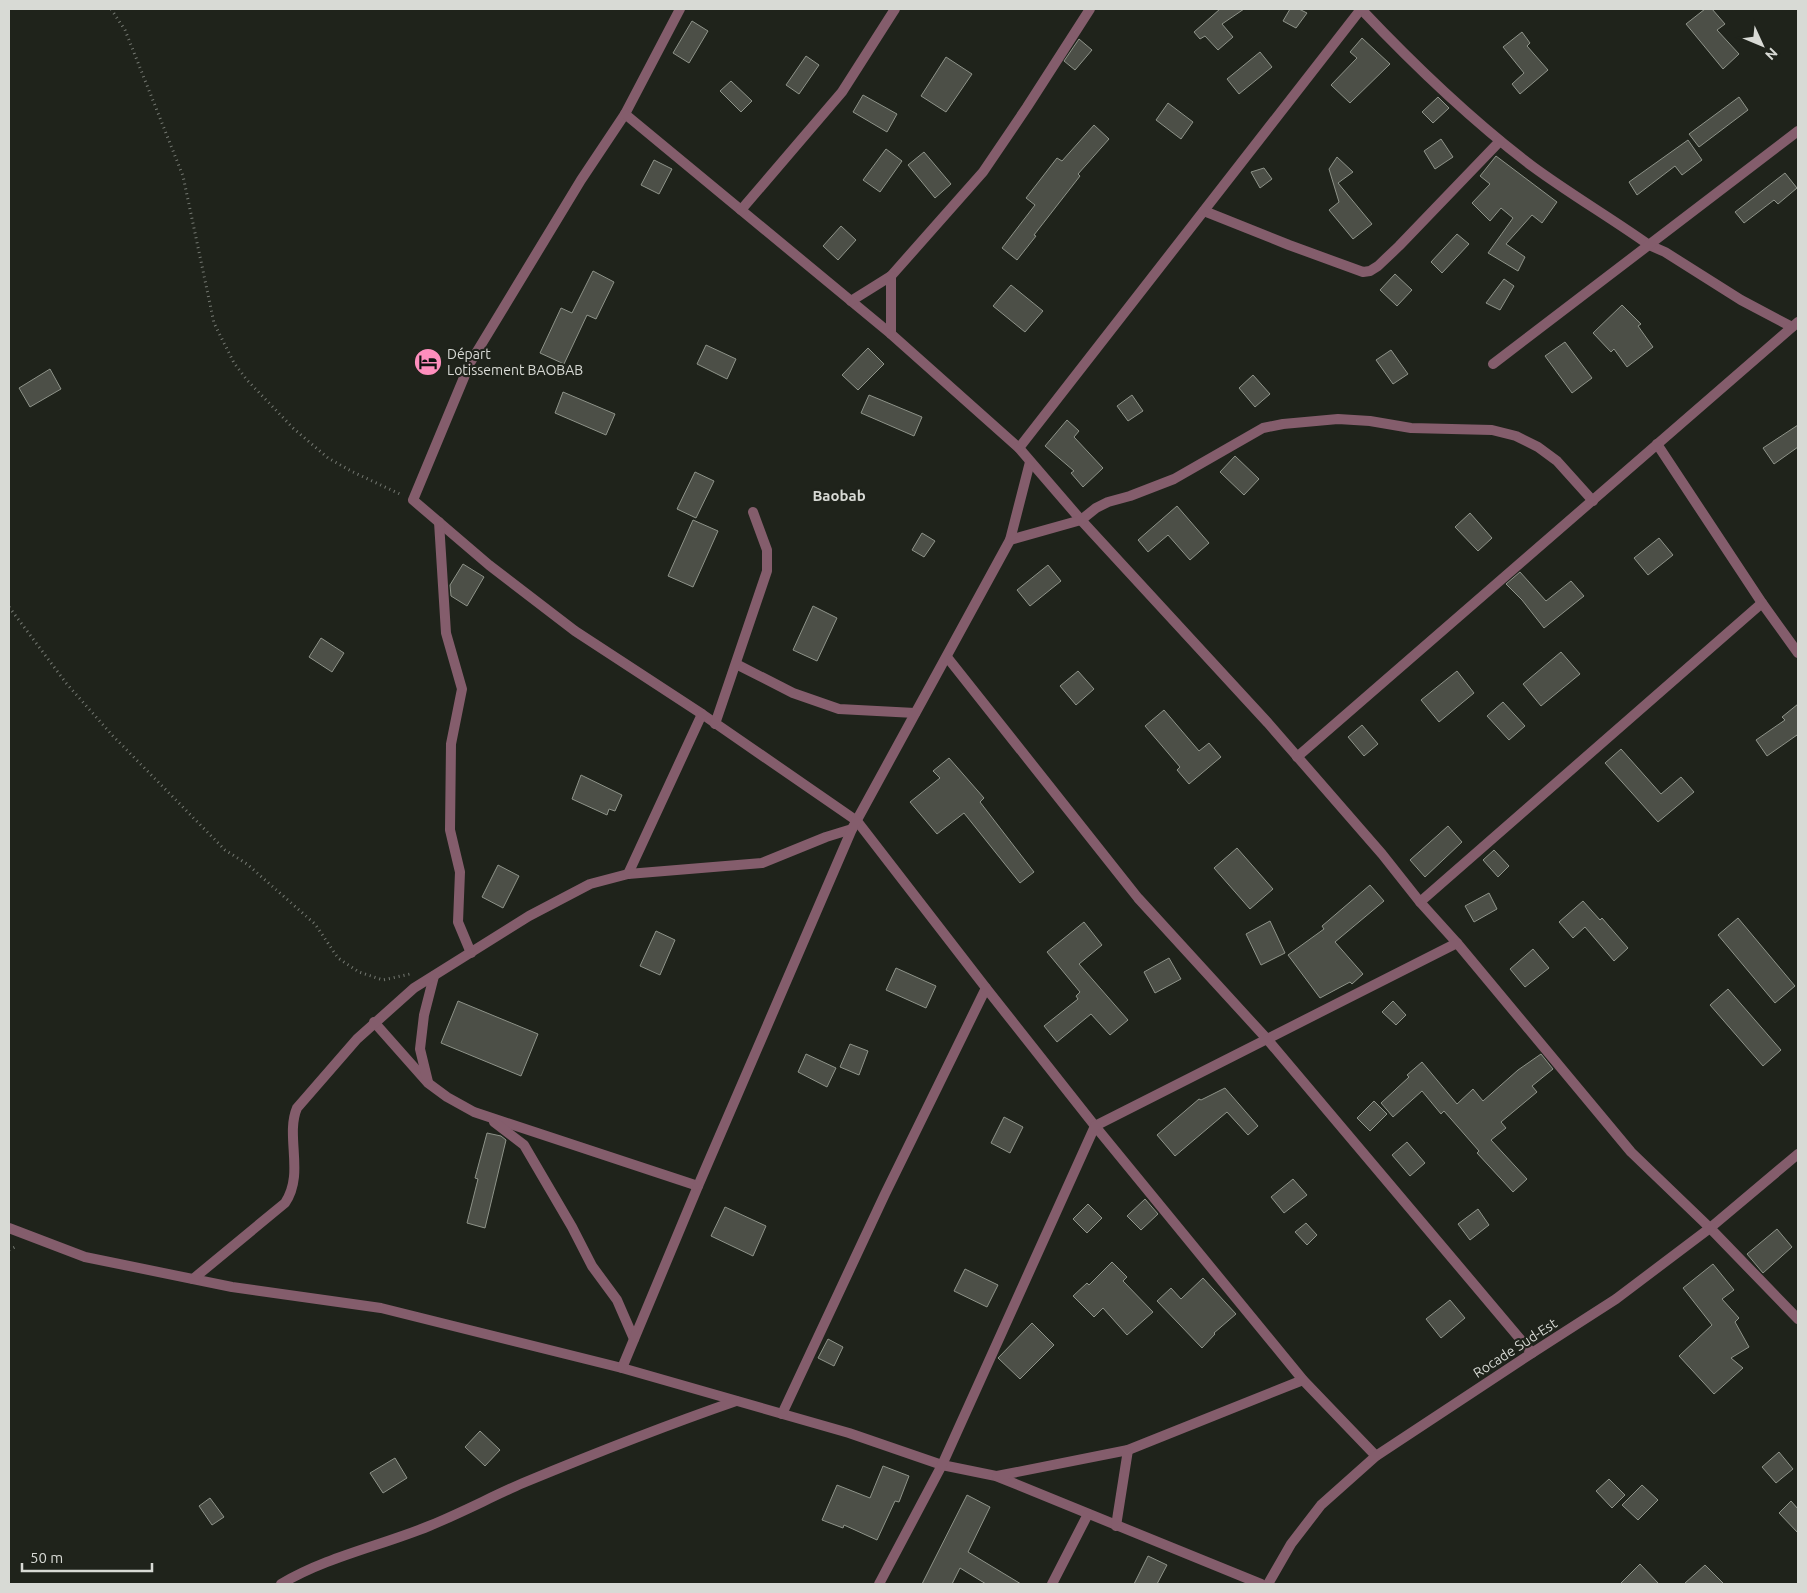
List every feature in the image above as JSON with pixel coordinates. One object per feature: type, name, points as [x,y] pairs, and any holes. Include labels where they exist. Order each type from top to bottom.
[{"type":"street","points":[[680,9],[626,114],[581,180],[470,363],[413,500],[511,583],[575,631],[702,714],[854,825],[1095,1126],[1303,1380],[1376,1456]]},
{"type":"street","points":[[741,210],[842,92],[895,9]]},
{"type":"street","points":[[851,301],[891,276],[983,172],[1090,9]]},
{"type":"street","points":[[1019,448],[1361,9],[1447,95],[1500,141],[1534,167],[1649,245],[1665,252],[1741,300],[1795,324],[1297,757]]},
{"type":"street","points":[[626,114],[891,334],[1019,448],[1081,520],[1268,723],[1382,854],[1420,902],[1457,943],[1631,1152],[1710,1228],[1798,1320]]},
{"type":"street","points":[[1493,364],[1798,131]]},
{"type":"street","points":[[1204,211],[1363,272],[1370,271],[1399,246],[1500,141]]},
{"type":"street","points":[[891,276],[891,334]]},
{"type":"street","points":[[1010,540],[1081,520],[1096,508],[1108,502],[1130,496],[1174,479],[1263,428],[1283,424],[1338,419],[1370,421],[1411,428],[1492,430],[1516,436],[1538,447],[1557,461],[1592,501]]},
{"type":"street","points":[[1657,444],[1762,604],[1798,653]]},
{"type":"street","points":[[622,1368],[698,1186],[854,825],[1010,540],[1030,462]]},
{"type":"street","points":[[715,724],[767,571],[768,550],[753,512]]},
{"type":"street","points":[[439,522],[446,634],[462,689],[451,744],[450,830],[460,872],[458,922],[471,953]]},
{"type":"street","points":[[1420,902],[1762,604]]},
{"type":"street","points":[[947,657],[1138,898],[1267,1039],[1532,1353]]},
{"type":"street","points":[[736,664],[793,693],[839,709],[915,713]]},
{"type":"street","points":[[628,874],[702,714]]},
{"type":"street","points":[[193,1279],[288,1199],[293,1187],[294,1116],[298,1108],[346,1050],[374,1022],[414,988],[529,916],[590,884],[628,874],[762,863],[854,825]]},
{"type":"street","points":[[879,1584],[942,1465],[1095,1126],[1457,943]]},
{"type":"street","points":[[428,1083],[420,1049],[424,1015],[434,976]]},
{"type":"street","points":[[782,1414],[885,1194],[986,988]]},
{"type":"street","points":[[374,1022],[428,1083],[447,1097],[474,1112],[698,1186]]},
{"type":"street","points":[[486,1116],[524,1145],[572,1227],[592,1266],[617,1300],[634,1339]]},
{"type":"street","name":"Rocade Sud-Est","points":[[1268,1584],[1291,1544],[1321,1505],[1376,1456],[1616,1300],[1710,1228],[1798,1154]]},
{"type":"street","points":[[9,1228],[85,1257],[232,1287],[381,1308],[622,1368],[849,1434],[942,1465],[996,1476],[1261,1584]]},
{"type":"street","points":[[996,1476],[1128,1450],[1303,1380]]},
{"type":"street","points":[[280,1584],[301,1572],[429,1526],[521,1484],[658,1428],[736,1401]]},
{"type":"street","points":[[1116,1526],[1128,1450]]},
{"type":"street","points":[[1052,1584],[1088,1514]]},
{"type":"path","points":[[111,9],[125,30],[183,176],[214,323],[234,363],[246,380],[293,428],[328,458],[413,500]]},
{"type":"path","points":[[9,607],[66,683],[113,736],[225,850],[247,864],[315,924],[338,958],[359,972],[383,980],[408,974],[434,976]]},
{"type":"building","points":[[1220,9],[1244,9],[1222,24],[1233,37],[1218,50],[1205,36],[1200,39],[1194,32]]},
{"type":"building","points":[[1290,9],[1299,9],[1307,13],[1296,28],[1283,21]]},
{"type":"building","points":[[1705,9],[1712,9],[1725,24],[1717,30],[1739,54],[1723,69],[1686,24]]},
{"type":"building","points":[[692,21],[708,31],[689,63],[673,53]]},
{"type":"building","points":[[1522,32],[1530,43],[1527,46],[1548,70],[1520,94],[1512,84],[1524,73],[1503,47]]},
{"type":"building","points":[[1362,38],[1390,64],[1350,103],[1331,85],[1357,58],[1350,52]]},
{"type":"building","points":[[1079,39],[1092,50],[1075,70],[1064,61]]},
{"type":"building","points":[[1260,52],[1272,67],[1239,94],[1227,79]]},
{"type":"building","points":[[806,56],[819,65],[799,94],[786,85]]},
{"type":"building","points":[[946,57],[972,74],[946,112],[921,96]]},
{"type":"building","points":[[731,81],[752,101],[741,112],[720,91]]},
{"type":"building","points":[[863,95],[897,114],[887,132],[853,112]]},
{"type":"building","points":[[1438,97],[1449,108],[1433,123],[1422,112]]},
{"type":"building","points":[[1739,97],[1748,110],[1699,147],[1689,134]]},
{"type":"building","points":[[1168,103],[1193,122],[1181,139],[1156,120]]},
{"type":"building","points":[[1094,125],[1109,139],[1078,174],[1080,176],[1017,260],[1002,248],[1035,205],[1026,198],[1057,158],[1062,161]]},
{"type":"building","points":[[1441,139],[1453,157],[1435,169],[1424,151]]},
{"type":"building","points":[[1688,140],[1702,160],[1682,175],[1675,166],[1637,195],[1629,182]]},
{"type":"building","points":[[886,149],[902,161],[880,192],[863,180]]},
{"type":"building","points":[[924,152],[951,184],[935,198],[908,165]]},
{"type":"building","points":[[1496,156],[1557,202],[1542,223],[1532,215],[1506,244],[1525,257],[1518,271],[1488,253],[1513,218],[1501,208],[1490,221],[1472,203],[1490,184],[1480,176]]},
{"type":"building","points":[[1337,157],[1353,172],[1338,183],[1372,224],[1353,239],[1329,210],[1339,202],[1329,169]]},
{"type":"building","points":[[654,160],[672,169],[659,194],[641,185]]},
{"type":"building","points":[[1264,168],[1272,179],[1260,188],[1251,172]]},
{"type":"building","points":[[1785,173],[1797,188],[1778,204],[1774,200],[1744,223],[1735,212]]},
{"type":"building","points":[[841,226],[856,240],[838,260],[823,246]]},
{"type":"building","points":[[1457,234],[1469,244],[1442,273],[1431,262]]},
{"type":"building","points":[[593,271],[614,282],[596,319],[587,315],[564,364],[540,353],[561,308],[572,313]]},
{"type":"building","points":[[1395,274],[1412,290],[1397,306],[1380,290]]},
{"type":"building","points":[[1504,279],[1514,286],[1500,310],[1486,303]]},
{"type":"building","points":[[1011,285],[1043,311],[1025,332],[993,306]]},
{"type":"building","points":[[1622,305],[1641,324],[1638,326],[1653,347],[1627,367],[1614,349],[1611,352],[1593,333]]},
{"type":"building","points":[[1565,342],[1592,378],[1572,393],[1545,356]]},
{"type":"building","points":[[706,345],[736,359],[727,379],[697,364]]},
{"type":"building","points":[[868,348],[884,364],[858,390],[842,375]]},
{"type":"building","points":[[1391,350],[1408,374],[1393,384],[1376,360]]},
{"type":"building","points":[[50,369],[61,389],[30,407],[19,388]]},
{"type":"building","points":[[1253,375],[1270,394],[1255,407],[1239,388]]},
{"type":"building","points":[[563,392],[615,414],[606,435],[555,413]]},
{"type":"building","points":[[869,395],[922,417],[914,436],[861,413]]},
{"type":"building","points":[[1132,395],[1143,411],[1128,421],[1117,406]]},
{"type":"building","points":[[1067,420],[1079,431],[1074,437],[1103,468],[1083,487],[1071,473],[1074,471],[1045,446]]},
{"type":"building","points":[[1798,425],[1798,447],[1774,464],[1763,448]]},
{"type":"building","points":[[1235,456],[1259,479],[1244,495],[1220,472]]},
{"type":"building","points":[[695,472],[714,481],[696,518],[677,509]]},
{"type":"building","points":[[1177,506],[1209,543],[1190,560],[1168,535],[1148,552],[1138,540]]},
{"type":"building","points":[[1470,513],[1492,538],[1478,551],[1455,527]]},
{"type":"building","points":[[693,520],[718,531],[693,587],[668,576]]},
{"type":"building","points":[[922,533],[935,541],[924,557],[912,550]]},
{"type":"building","points":[[1659,538],[1673,555],[1648,575],[1634,558]]},
{"type":"building","points":[[463,564],[484,577],[467,606],[451,596],[450,585]]},
{"type":"building","points":[[1048,565],[1061,581],[1030,606],[1017,590]]},
{"type":"building","points":[[1520,572],[1546,601],[1571,581],[1584,596],[1544,628],[1522,600],[1506,584]]},
{"type":"building","points":[[813,606],[837,618],[817,661],[793,650]]},
{"type":"building","points":[[321,638],[344,653],[332,672],[309,657]]},
{"type":"building","points":[[1561,652],[1580,674],[1541,706],[1523,684]]},
{"type":"building","points":[[1078,671],[1094,689],[1076,705],[1060,686]]},
{"type":"building","points":[[1457,671],[1474,693],[1439,722],[1421,700]]},
{"type":"building","points":[[1503,702],[1525,726],[1509,740],[1487,716]]},
{"type":"building","points":[[1798,704],[1798,736],[1767,756],[1756,740],[1785,720],[1782,717]]},
{"type":"building","points":[[1164,710],[1199,751],[1209,743],[1221,757],[1189,784],[1177,770],[1180,767],[1145,726]]},
{"type":"building","points":[[1362,725],[1378,744],[1364,756],[1348,737]]},
{"type":"building","points":[[1621,749],[1661,794],[1681,777],[1694,792],[1658,822],[1605,763]]},
{"type":"building","points":[[949,758],[984,798],[980,802],[1034,872],[1020,883],[964,813],[937,834],[910,802],[940,778],[933,771]]},
{"type":"building","points":[[581,775],[622,795],[615,811],[609,809],[607,815],[572,799]]},
{"type":"building","points":[[1448,826],[1462,842],[1425,877],[1410,860]]},
{"type":"building","points":[[1237,848],[1273,889],[1250,909],[1214,868]]},
{"type":"building","points":[[1494,850],[1509,866],[1498,877],[1483,860]]},
{"type":"building","points":[[498,865],[519,876],[503,908],[482,897]]},
{"type":"building","points":[[1370,885],[1384,901],[1335,942],[1363,974],[1352,984],[1350,982],[1320,998],[1288,955],[1324,929],[1322,926]]},
{"type":"building","points":[[1489,893],[1497,909],[1474,922],[1465,906]]},
{"type":"building","points":[[1583,901],[1600,920],[1602,918],[1628,948],[1614,961],[1585,927],[1573,938],[1559,922]]},
{"type":"building","points":[[1738,918],[1795,986],[1775,1003],[1718,935]]},
{"type":"building","points":[[1270,921],[1285,953],[1261,965],[1246,934]]},
{"type":"building","points":[[1084,922],[1102,945],[1079,964],[1128,1020],[1110,1035],[1091,1014],[1057,1042],[1044,1026],[1078,999],[1076,996],[1080,992],[1047,952]]},
{"type":"building","points":[[656,931],[675,940],[660,975],[640,966]]},
{"type":"building","points":[[1533,949],[1549,968],[1525,987],[1510,969]]},
{"type":"building","points":[[1169,958],[1181,979],[1155,993],[1144,972]]},
{"type":"building","points":[[896,968],[936,986],[926,1008],[886,990]]},
{"type":"building","points":[[1728,989],[1781,1050],[1763,1066],[1710,1005]]},
{"type":"building","points":[[458,1001],[538,1034],[521,1076],[441,1043]]},
{"type":"building","points":[[1393,1001],[1406,1015],[1396,1025],[1382,1012]]},
{"type":"building","points":[[850,1044],[868,1051],[859,1075],[840,1067]]},
{"type":"building","points":[[806,1054],[836,1068],[827,1087],[798,1072]]},
{"type":"building","points":[[1541,1054],[1553,1069],[1532,1086],[1537,1092],[1501,1122],[1506,1128],[1491,1140],[1527,1179],[1513,1192],[1477,1153],[1479,1151],[1444,1111],[1441,1114],[1422,1091],[1393,1117],[1381,1103],[1422,1062],[1457,1104],[1473,1089],[1483,1101],[1518,1070]]},
{"type":"building","points":[[1225,1088],[1258,1126],[1248,1135],[1227,1112],[1175,1156],[1157,1135],[1199,1099],[1201,1100]]},
{"type":"building","points":[[1374,1101],[1387,1114],[1370,1131],[1357,1118]]},
{"type":"building","points":[[1004,1117],[1023,1127],[1010,1153],[991,1143]]},
{"type":"building","points":[[487,1133],[501,1136],[506,1140],[485,1228],[467,1223],[478,1179],[475,1178]]},
{"type":"building","points":[[1407,1142],[1425,1163],[1410,1176],[1392,1155]]},
{"type":"building","points":[[1293,1179],[1307,1195],[1284,1213],[1271,1197]]},
{"type":"building","points":[[1145,1199],[1158,1214],[1141,1230],[1127,1216]]},
{"type":"building","points":[[1088,1204],[1102,1218],[1087,1233],[1073,1219]]},
{"type":"building","points":[[725,1207],[766,1226],[753,1256],[711,1236]]},
{"type":"building","points":[[1478,1209],[1489,1225],[1470,1240],[1458,1224]]},
{"type":"building","points":[[1306,1223],[1317,1235],[1307,1245],[1295,1232]]},
{"type":"building","points":[[1777,1229],[1792,1247],[1763,1273],[1747,1254]]},
{"type":"building","points":[[1112,1262],[1127,1277],[1123,1281],[1153,1312],[1127,1335],[1103,1308],[1094,1317],[1073,1296],[1087,1283],[1089,1285]]},
{"type":"building","points":[[1713,1264],[1734,1290],[1722,1299],[1739,1318],[1735,1322],[1749,1347],[1731,1358],[1743,1368],[1714,1394],[1679,1356],[1712,1325],[1683,1288]]},
{"type":"building","points":[[965,1269],[998,1285],[987,1307],[954,1291]]},
{"type":"building","points":[[1203,1278],[1236,1314],[1214,1333],[1202,1348],[1157,1301],[1171,1288],[1181,1299]]},
{"type":"building","points":[[1450,1300],[1465,1318],[1441,1338],[1426,1319]]},
{"type":"building","points":[[1032,1323],[1054,1345],[1020,1379],[998,1358]]},
{"type":"building","points":[[828,1339],[843,1347],[834,1366],[818,1358]]},
{"type":"building","points":[[480,1431],[500,1450],[485,1466],[465,1447]]},
{"type":"building","points":[[1779,1452],[1793,1469],[1776,1483],[1762,1467]]},
{"type":"building","points":[[395,1458],[407,1478],[383,1493],[370,1473]]},
{"type":"building","points":[[883,1466],[909,1476],[899,1502],[895,1501],[877,1540],[844,1525],[843,1528],[822,1520],[837,1485],[870,1498]]},
{"type":"building","points":[[1609,1479],[1625,1495],[1612,1508],[1596,1491]]},
{"type":"building","points":[[1642,1485],[1658,1500],[1638,1520],[1622,1505]]},
{"type":"building","points":[[967,1495],[990,1507],[968,1552],[1021,1584],[986,1584],[960,1568],[952,1584],[922,1584]]},
{"type":"building","points":[[210,1498],[224,1517],[212,1525],[199,1506]]},
{"type":"building","points":[[1791,1501],[1798,1509],[1798,1533],[1779,1513]]},
{"type":"building","points":[[1148,1556],[1167,1565],[1157,1584],[1134,1584]]},
{"type":"building","points":[[1640,1564],[1659,1584],[1620,1584]]},
{"type":"building","points":[[1705,1565],[1724,1584],[1684,1584]]},
{"type":"place","name":"Départ Lotissement BAOBAB","points":[[428,362]]},
{"type":"district","name":"Baobab","points":[[839,496]]}]
